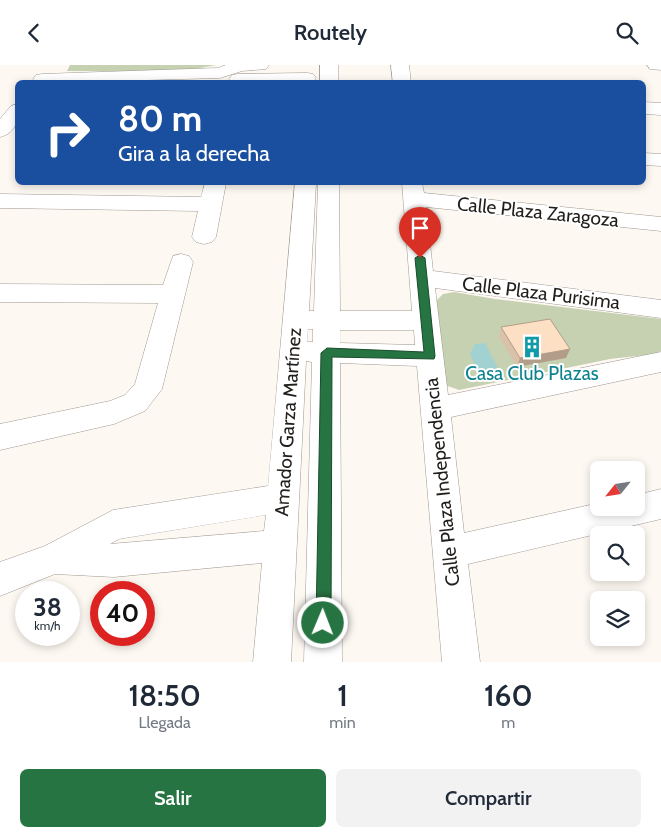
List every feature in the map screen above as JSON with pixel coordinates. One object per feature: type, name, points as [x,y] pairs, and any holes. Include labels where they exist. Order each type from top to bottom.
[{"type":"street","points":[[42,80],[55,65]]},
{"type":"street","points":[[237,76],[260,65]]},
{"type":"street","points":[[329,65],[329,80]]},
{"type":"street","points":[[400,65],[402,80]]},
{"type":"street","points":[[656,65],[661,65]]},
{"type":"street","points":[[63,80],[220,73],[237,76],[307,75]]},
{"type":"street","points":[[646,108],[661,109]]},
{"type":"street","points":[[0,133],[15,113]]},
{"type":"street","points":[[0,133],[15,134]]},
{"type":"street","points":[[646,159],[661,160]]},
{"type":"street","points":[[204,237],[215,185]]},
{"type":"street","name":"Amador Garza Martínez","points":[[272,662],[305,185]]},
{"type":"street","name":"Amador Garza Martínez","points":[[323,662],[328,185]]},
{"type":"street","name":"Calle Plaza Zaragoza","points":[[413,191],[661,224]]},
{"type":"street","name":"Calle Plaza Independencia","points":[[413,191],[460,662]]},
{"type":"street","points":[[0,201],[211,204]]},
{"type":"street","points":[[0,437],[114,412],[135,403],[148,389],[181,262]]},
{"type":"street","name":"Calle Plaza Purisima","points":[[422,278],[661,309]]},
{"type":"street","points":[[0,293],[173,294]]},
{"type":"street","points":[[295,321],[426,321]]},
{"type":"street","points":[[294,352],[430,356]]},
{"type":"street","points":[[435,409],[661,362]]},
{"type":"street","points":[[0,579],[56,557],[113,525],[283,498]]},
{"type":"street","points":[[449,553],[661,504]]},
{"type":"street","points":[[56,557],[114,561],[280,545]]},
{"type":"green space","points":[[70,65],[216,65],[179,72],[67,71]]},
{"type":"green space","points":[[454,292],[495,299],[661,319],[661,351],[655,354],[610,359],[459,390],[445,385],[434,303],[443,294]]},
{"type":"water","points":[[485,343],[501,375],[480,377],[470,354],[475,344]]},
{"type":"building","name":"Casa Club Plazas","points":[[550,319],[570,349],[520,358],[501,327]]},
{"type":"place","name":"Casa Club Plazas","points":[[532,347]]},
{"type":"route","points":[[323,623],[327,353],[430,356],[420,258]]}]
